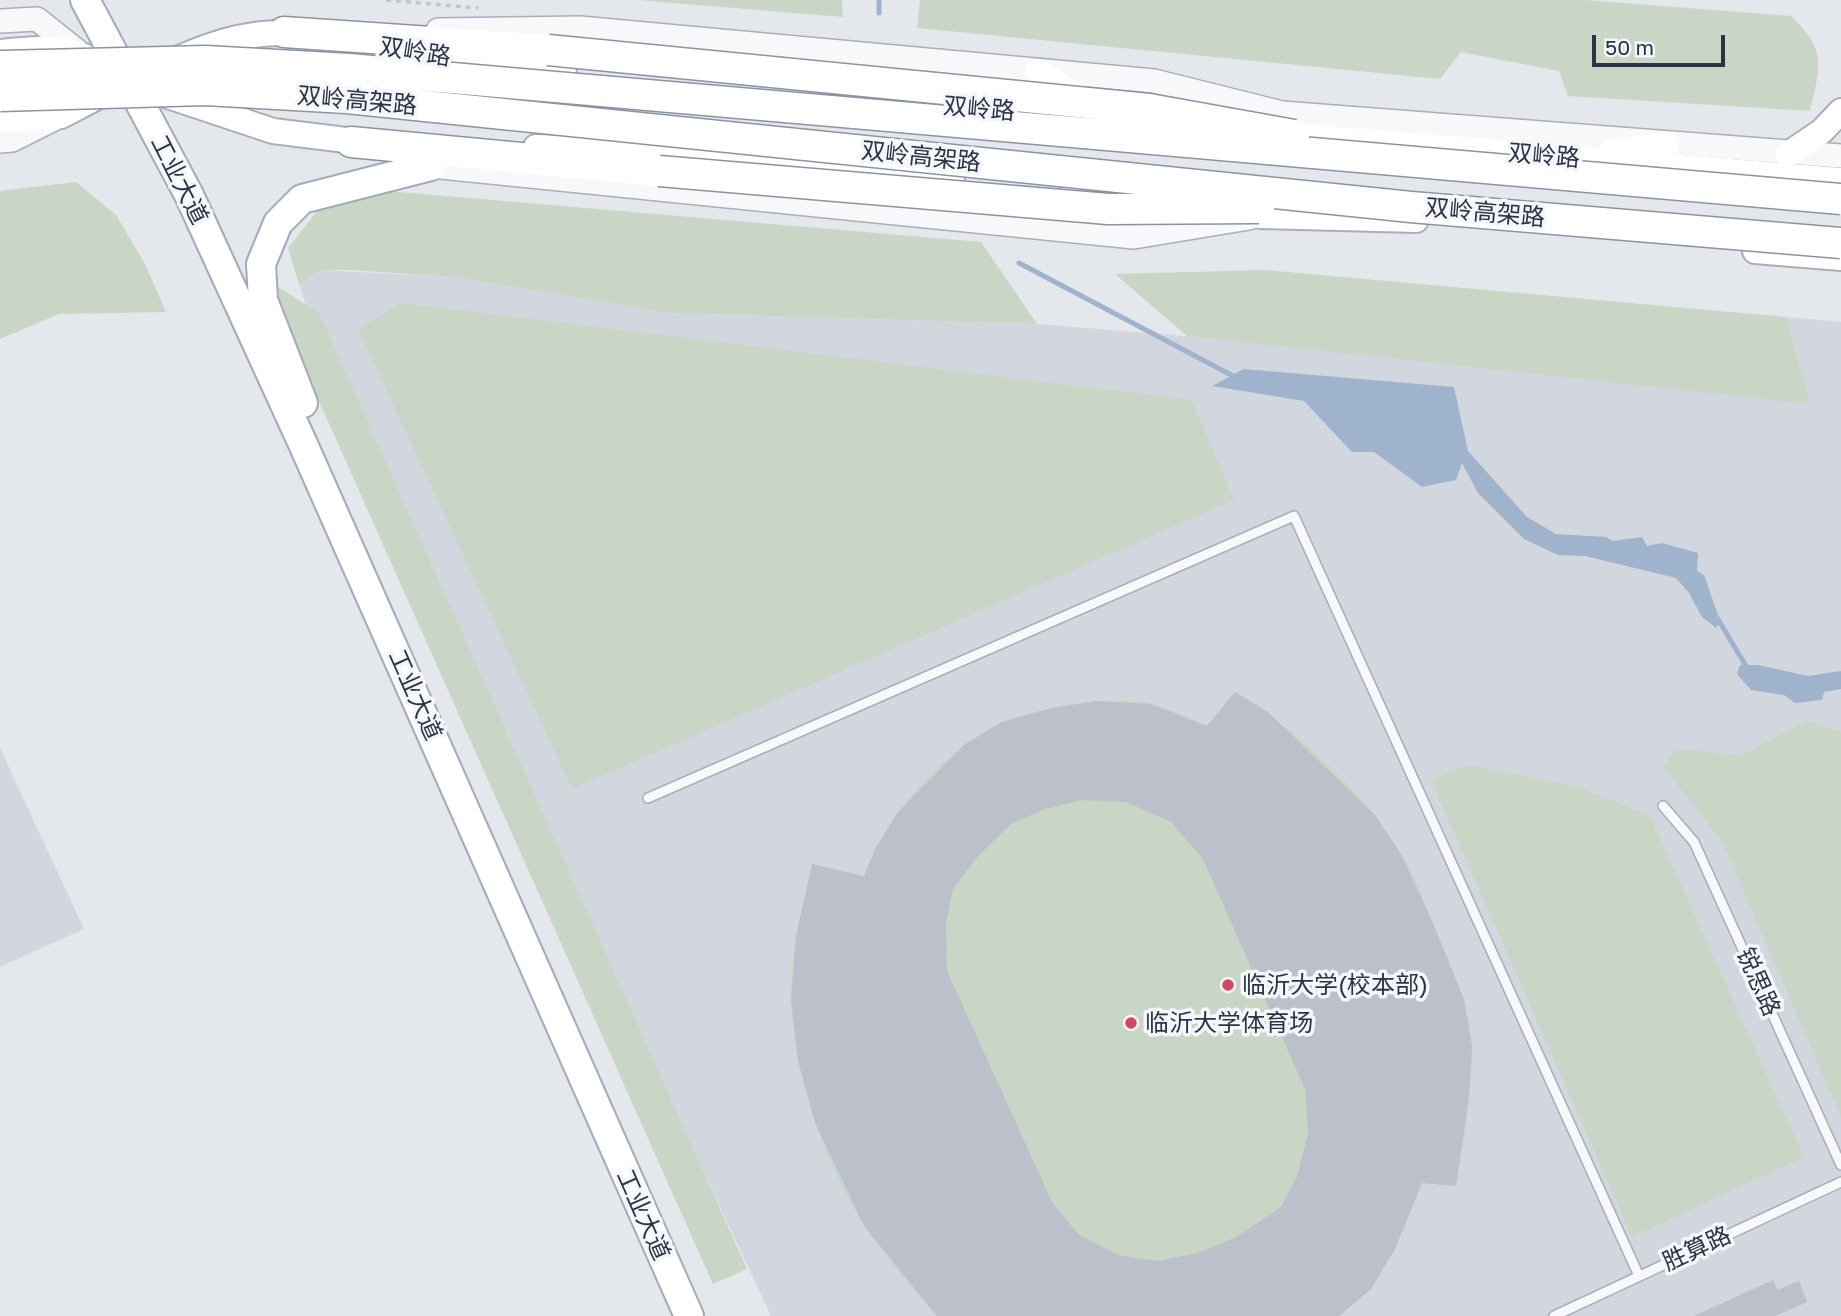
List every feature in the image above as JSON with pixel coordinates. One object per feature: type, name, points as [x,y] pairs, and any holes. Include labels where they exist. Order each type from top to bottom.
[{"type":"highway","points":[[284,32],[548,50],[1149,109],[1484,169]]},
{"type":"highway","name":"双岭高架路","points":[[0,66],[206,61],[349,69],[1841,200]]},
{"type":"highway","name":"双岭高架路","points":[[0,96],[205,90],[347,98],[1411,207],[1841,243]]},
{"type":"highway","points":[[351,142],[659,172],[1108,209],[1411,207]]},
{"type":"main road","name":"工业大道","points":[[85,0],[189,195],[303,444],[689,1316]]},
{"type":"main road","name":"工业大道","points":[[108,0],[128,82],[168,196],[294,463],[670,1316]]},
{"type":"main road","name":"双岭路","points":[[0,120],[61,116],[218,41],[284,32],[538,71],[1118,122],[1841,180]]},
{"type":"main road","points":[[0,52],[44,48],[76,50],[128,82],[273,131],[351,142],[650,149],[1060,183],[1261,216],[1417,220],[1841,258]]},
{"type":"main road","points":[[1038,71],[1118,122]]},
{"type":"main road","points":[[1788,153],[1822,131],[1841,111]]},
{"type":"main road","points":[[1564,158],[1666,144]]},
{"type":"main road","points":[[303,444],[303,401],[263,300],[261,264],[278,223],[302,199],[431,166]]},
{"type":"street","points":[[0,22],[37,19],[76,50]]},
{"type":"street","points":[[284,32],[580,28],[1154,81],[1282,113],[1841,156]]},
{"type":"street","points":[[0,141],[12,140],[61,116]]},
{"type":"street","points":[[351,142],[431,166],[1134,237],[1261,216]]},
{"type":"lane","points":[[648,797],[1294,516],[1639,1276]]},
{"type":"lane","name":"锐思路","points":[[1663,806],[1694,842],[1841,1165]]},
{"type":"lane","name":"胜算路","points":[[1554,1316],[1841,1182]]},
{"type":"shaded area","name":"临沂大学(校本部)","points":[[320,270],[454,277],[668,313],[1037,324],[1245,341],[1809,403],[1786,317],[1841,322],[1841,1316],[771,1316],[461,654],[312,325],[299,284]]},
{"type":"shaded area","points":[[0,748],[84,929],[0,967]]},
{"type":"green space","points":[[638,0],[842,0],[843,17]]},
{"type":"green space","points":[[920,0],[1585,0],[1791,16],[1803,28],[1816,49],[1817,82],[1810,111],[1568,96],[1559,71],[1461,52],[1440,79],[917,28]]},
{"type":"green space","points":[[76,182],[116,215],[145,264],[166,312],[59,314],[0,339],[0,191]]},
{"type":"green space","points":[[376,190],[981,242],[1037,324],[668,313],[454,277],[351,270],[320,270],[299,284],[288,248],[322,205]]},
{"type":"green space","points":[[1265,270],[1786,317],[1810,404],[1187,336],[1115,274]]},
{"type":"green space","points":[[264,278],[319,313],[747,1269],[713,1284]]},
{"type":"green space","points":[[401,303],[1192,400],[1234,500],[572,789],[358,329]]},
{"type":"green space","name":"临沂大学体育场","points":[[1235,692],[1282,725],[1349,786],[1386,831],[1419,889],[1459,987],[1471,1035],[1469,1100],[1456,1186],[1422,1183],[1395,1249],[937,1316],[899,1272],[864,1225],[836,1173],[813,1117],[798,1059],[791,1000],[797,932],[812,864],[864,876],[887,830],[918,788],[957,752],[1008,720],[1035,711],[1072,704],[1123,701],[1159,706],[1207,726]]},
{"type":"green space","points":[[1807,721],[1841,732],[1841,1117],[1722,841],[1664,768],[1674,748],[1740,756]]},
{"type":"green space","points":[[1467,765],[1579,787],[1650,816],[1804,1157],[1632,1237],[1431,780]]},
{"type":"water","points":[[1244,369],[1454,387],[1468,451],[1527,517],[1556,534],[1606,537],[1613,541],[1642,537],[1647,546],[1662,543],[1698,553],[1697,571],[1704,575],[1720,621],[1716,628],[1702,617],[1689,593],[1676,578],[1585,556],[1558,555],[1524,539],[1478,493],[1462,463],[1456,480],[1422,487],[1374,452],[1352,452],[1304,401],[1212,386]]},
{"type":"water","points":[[1740,665],[1758,665],[1808,676],[1841,671],[1841,689],[1824,692],[1822,700],[1795,703],[1784,695],[1751,690],[1737,674]]},
{"type":"building","name":"临沂大学体育场","points":[[1235,692],[1268,712],[1375,815],[1402,856],[1464,999],[1472,1047],[1469,1096],[1456,1186],[1422,1183],[1395,1249],[1371,1289],[1339,1316],[937,1316],[864,1226],[816,1125],[798,1061],[791,1000],[796,936],[812,864],[864,876],[875,849],[898,812],[965,744],[1002,722],[1052,708],[1097,701],[1151,704],[1207,726]],"holes":[[[1084,800],[1126,802],[1171,822],[1203,859],[1305,1089],[1308,1133],[1297,1177],[1281,1207],[1236,1237],[1198,1253],[1158,1261],[1118,1255],[1078,1234],[1052,1202],[947,971],[946,923],[953,889],[978,856],[1010,825],[1044,809]]]},
{"type":"building","points":[[1773,1280],[1778,1290],[1799,1281],[1807,1302],[1775,1316],[1694,1316]]},
{"type":"waterway","points":[[879,0],[879,13]]},
{"type":"waterway","points":[[1019,263],[1235,377]]},
{"type":"waterway","points":[[1716,616],[1749,671]]},
{"type":"place","name":"临沂大学(校本部)","points":[[1228,985]]},
{"type":"place","name":"临沂大学体育场","points":[[1131,1023]]}]
